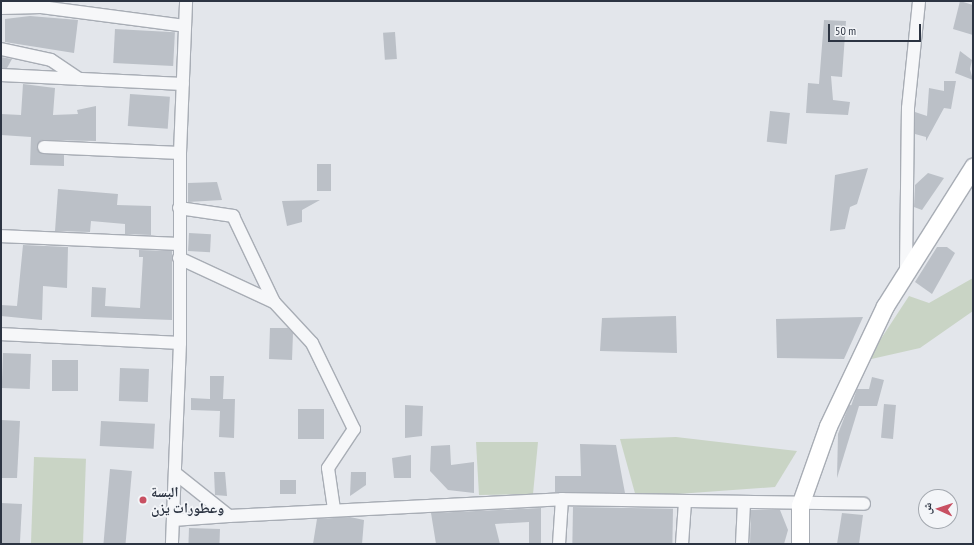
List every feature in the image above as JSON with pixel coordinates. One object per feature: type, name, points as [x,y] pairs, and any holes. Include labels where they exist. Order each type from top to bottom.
[{"type":"street","points":[[172,544],[180,343],[179,208],[186,1]]},
{"type":"street","points":[[906,271],[908,108],[919,1]]},
{"type":"street","points":[[1,8],[41,7],[185,26]]},
{"type":"street","points":[[1,48],[52,60],[79,79]]},
{"type":"street","points":[[1,75],[183,84]]},
{"type":"street","points":[[44,147],[180,152]]},
{"type":"street","points":[[800,544],[800,505],[828,426],[885,306],[973,167]]},
{"type":"street","points":[[179,208],[233,216],[274,302],[312,343],[354,429],[328,468],[334,509]]},
{"type":"street","points":[[1,236],[179,244]]},
{"type":"street","points":[[179,258],[274,302]]},
{"type":"street","points":[[1,334],[180,343]]},
{"type":"street","points":[[175,473],[229,516]]},
{"type":"street","points":[[173,520],[334,509],[562,499],[800,505],[864,504]]},
{"type":"street","points":[[560,544],[562,499]]},
{"type":"street","points":[[682,544],[684,502]]},
{"type":"street","points":[[742,544],[744,503]]},
{"type":"green space","points":[[973,278],[973,311],[920,348],[867,360],[909,296],[929,303]]},
{"type":"green space","points":[[676,437],[797,451],[775,487],[636,497],[620,439]]},
{"type":"green space","points":[[476,442],[538,442],[533,494],[479,495]]},
{"type":"green space","points":[[34,457],[86,459],[83,544],[31,544]]},
{"type":"building","points":[[960,1],[973,5],[973,35],[953,29]]},
{"type":"building","points":[[30,16],[78,20],[74,53],[5,42],[5,19]]},
{"type":"building","points":[[824,20],[846,21],[842,77],[831,76],[833,100],[850,102],[848,115],[806,113],[808,83],[819,84]]},
{"type":"building","points":[[115,29],[175,32],[173,66],[113,63]]},
{"type":"building","points":[[395,32],[397,59],[385,60],[383,33]]},
{"type":"building","points":[[960,51],[972,60],[970,69],[973,80],[955,73]]},
{"type":"building","points":[[1,57],[12,59],[7,68],[1,68]]},
{"type":"building","points":[[944,81],[956,81],[951,109],[944,108],[926,141],[926,137],[915,134],[915,112],[927,116],[929,88],[944,91]]},
{"type":"building","points":[[23,84],[55,88],[53,115],[78,114],[77,110],[96,106],[96,141],[41,140],[38,151],[64,155],[64,166],[30,165],[31,137],[1,135],[1,114],[21,115]]},
{"type":"building","points":[[130,94],[170,97],[168,129],[128,126]]},
{"type":"building","points":[[770,111],[790,113],[787,144],[767,142]]},
{"type":"building","points":[[317,164],[331,164],[331,191],[317,191]]},
{"type":"building","points":[[868,168],[857,204],[850,207],[845,229],[830,231],[835,175]]},
{"type":"building","points":[[928,173],[944,178],[922,210],[914,207],[915,185]]},
{"type":"building","points":[[217,182],[222,200],[188,202],[188,183]]},
{"type":"building","points":[[58,189],[118,194],[117,205],[151,206],[151,235],[125,234],[125,224],[91,221],[90,232],[55,231]]},
{"type":"building","points":[[320,200],[302,210],[302,222],[287,226],[282,201]]},
{"type":"building","points":[[189,233],[211,234],[210,252],[188,251]]},
{"type":"building","points":[[23,245],[68,247],[67,288],[43,286],[42,320],[1,316],[1,305],[17,306]]},
{"type":"building","points":[[937,247],[947,247],[955,253],[932,294],[915,282]]},
{"type":"building","points":[[139,250],[172,251],[172,320],[91,317],[92,287],[106,288],[105,306],[140,308],[143,257],[139,257]]},
{"type":"building","points":[[676,316],[677,353],[600,351],[602,318]]},
{"type":"building","points":[[863,317],[844,359],[777,358],[776,319]]},
{"type":"building","points":[[270,328],[288,328],[293,333],[292,360],[269,359]]},
{"type":"building","points":[[3,353],[31,354],[30,389],[2,388]]},
{"type":"building","points":[[52,360],[78,360],[78,391],[52,391]]},
{"type":"building","points":[[120,368],[149,369],[148,402],[119,401]]},
{"type":"building","points":[[210,376],[224,376],[223,399],[235,399],[234,438],[219,437],[220,411],[191,410],[191,398],[210,399]]},
{"type":"building","points":[[872,377],[884,380],[877,406],[851,406],[857,389],[869,389]]},
{"type":"building","points":[[884,404],[896,405],[893,439],[881,438]]},
{"type":"building","points":[[405,405],[423,406],[422,436],[405,438]]},
{"type":"building","points":[[849,405],[859,406],[837,478],[838,434]]},
{"type":"building","points":[[298,409],[324,409],[324,439],[298,439]]},
{"type":"building","points":[[1,420],[20,421],[17,478],[1,478]]},
{"type":"building","points":[[101,421],[155,424],[154,449],[100,446]]},
{"type":"building","points":[[580,444],[616,445],[625,493],[555,492],[555,476],[581,476]]},
{"type":"building","points":[[450,445],[451,465],[474,462],[474,493],[448,490],[430,471],[431,446]]},
{"type":"building","points":[[411,455],[411,478],[394,478],[392,458]]},
{"type":"building","points":[[110,469],[132,471],[126,544],[103,544]]},
{"type":"building","points":[[214,472],[225,472],[227,496],[215,495]]},
{"type":"building","points":[[351,472],[366,472],[366,485],[350,496]]},
{"type":"building","points":[[280,480],[296,480],[296,494],[280,494]]},
{"type":"building","points":[[1,503],[22,504],[20,544],[1,544]]},
{"type":"building","points":[[573,507],[673,509],[672,544],[572,544]]},
{"type":"building","points":[[541,508],[541,544],[529,544],[529,522],[495,524],[500,544],[436,544],[431,513]]},
{"type":"building","points":[[751,510],[780,510],[788,530],[784,544],[750,544]]},
{"type":"building","points":[[842,513],[863,515],[859,544],[837,544]]},
{"type":"building","points":[[350,517],[364,520],[362,544],[313,544],[317,519]]},
{"type":"building","points":[[189,528],[220,529],[219,544],[188,544]]},
{"type":"place","name":"البسة وعطورات يزن","points":[[143,500]]}]
